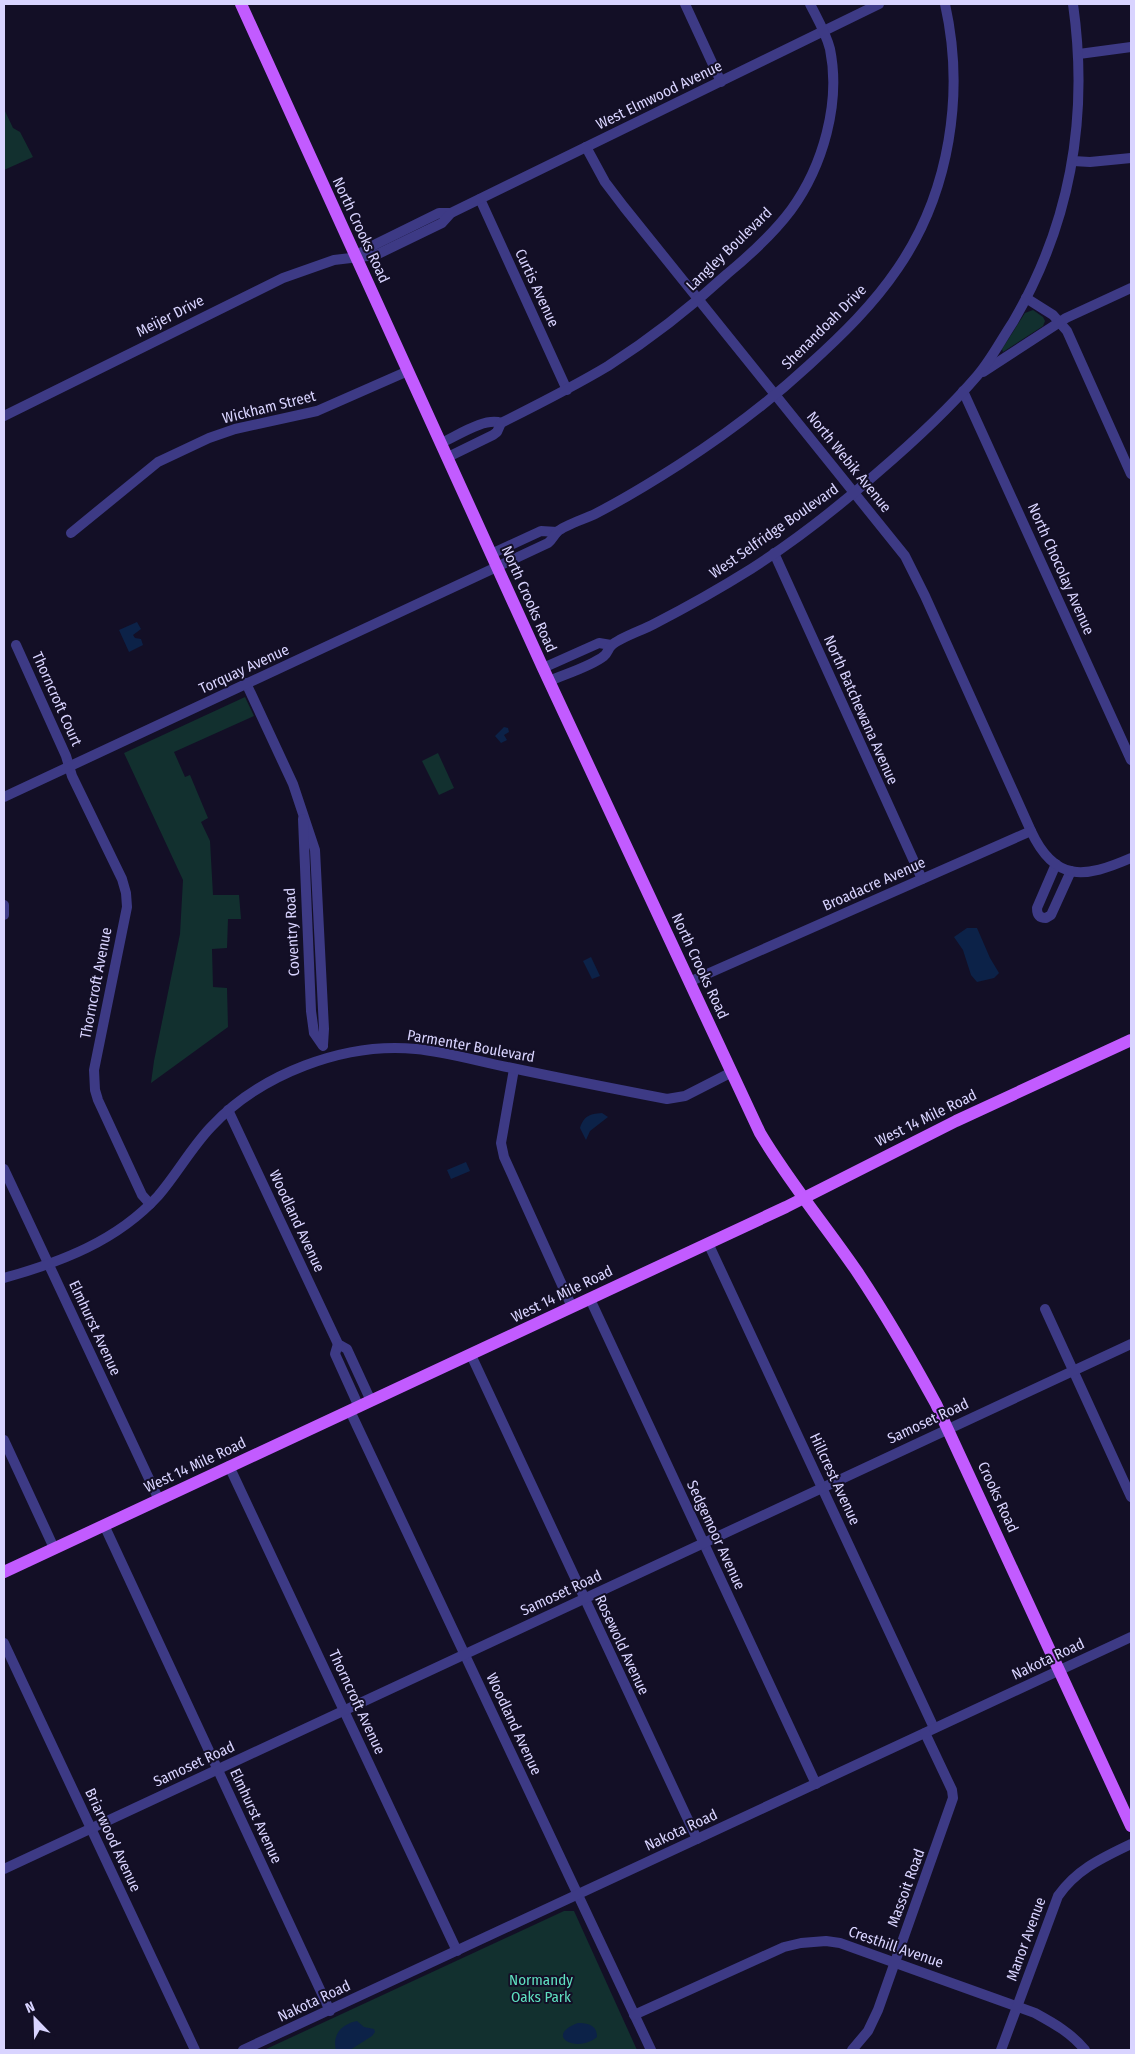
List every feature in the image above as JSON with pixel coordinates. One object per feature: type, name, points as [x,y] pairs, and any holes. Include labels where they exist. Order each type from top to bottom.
[{"type":"main road","name":"North Crooks Road","points":[[241,4],[549,682],[689,982],[764,1140],[804,1199]]},
{"type":"main road","name":"West 14 Mile Road","points":[[4,1572],[804,1199],[956,1121],[1131,1040]]},
{"type":"main road","name":"Crooks Road","points":[[804,1199],[859,1275],[922,1378],[948,1428],[1131,1826]]},
{"type":"street","points":[[685,4],[721,82]]},
{"type":"street","name":"Langley Boulevard","points":[[448,457],[494,435],[501,423],[567,390],[628,352],[699,299],[780,224],[810,177],[824,143],[832,99],[831,55],[823,31],[810,4]]},
{"type":"street","name":"West Elmwood Avenue","points":[[355,256],[439,213],[451,213],[879,4]]},
{"type":"street","name":"Shenandoah Drive","points":[[497,568],[548,543],[558,532],[651,482],[725,434],[775,395],[826,350],[869,306],[899,267],[913,244],[929,209],[946,155],[953,103],[952,49],[945,4]]},
{"type":"street","name":"West Selfridge Boulevard","points":[[549,682],[603,657],[611,645],[681,610],[774,553],[854,493],[921,433],[978,375],[992,356],[1026,298],[1042,264],[1058,222],[1073,161],[1080,101],[1079,54],[1073,4]]},
{"type":"street","points":[[1079,54],[1131,47]]},
{"type":"street","name":"North Webik Avenue","points":[[586,147],[612,192],[899,548],[911,567],[1031,831]]},
{"type":"street","points":[[1073,161],[1090,162],[1131,158]]},
{"type":"street","name":"Curtis Avenue","points":[[480,199],[567,390]]},
{"type":"street","name":"Meijer Drive","points":[[4,416],[283,278],[318,264],[355,256]]},
{"type":"street","points":[[978,375],[1060,322],[1131,288]]},
{"type":"street","points":[[1026,298],[1060,322],[1067,331],[1131,474]]},
{"type":"street","name":"Wickham Street","points":[[71,533],[158,462],[209,438],[235,429],[317,412],[408,371]]},
{"type":"street","name":"North Chocolay Avenue","points":[[963,391],[1131,760]]},
{"type":"street","name":"Langley Boulevard","points":[[441,442],[487,422],[496,421],[501,423]]},
{"type":"street","name":"Shenandoah Drive","points":[[491,554],[541,530],[558,532]]},
{"type":"street","name":"North Batchewana Avenue","points":[[774,553],[922,879]]},
{"type":"street","name":"Torquay Avenue","points":[[4,797],[497,568]]},
{"type":"street","name":"West Selfridge Boulevard","points":[[543,668],[600,643],[611,645]]},
{"type":"street","name":"Thorncroft Court","points":[[16,645],[70,767]]},
{"type":"street","name":"Coventry Road","points":[[246,684],[293,784],[315,850],[324,1029],[323,1045],[327,1057]]},
{"type":"street","name":"Thorncroft Avenue","points":[[70,767],[72,776],[122,879],[126,893],[127,907],[94,1070],[95,1090],[142,1195],[150,1204]]},
{"type":"street","points":[[1031,831],[1044,854],[1056,864],[1071,871],[1097,872],[1131,858]]},
{"type":"street","name":"Broadacre Avenue","points":[[689,982],[1031,831]]},
{"type":"street","points":[[1056,864],[1037,908],[1040,917],[1046,918],[1051,915],[1071,871]]},
{"type":"street","points":[[4,905],[4,915]]},
{"type":"street","name":"Parmenter Boulevard","points":[[4,1278],[48,1265],[97,1244],[110,1236],[150,1204],[210,1128],[228,1110],[249,1095],[287,1073],[327,1057],[362,1050],[416,1049],[667,1099],[685,1096],[732,1072]]},
{"type":"street","points":[[514,1069],[501,1143],[504,1157],[572,1307]]},
{"type":"street","name":"Woodland Avenue","points":[[228,1110],[338,1344],[346,1349],[371,1401]]},
{"type":"street","name":"Elmhurst Avenue","points":[[4,1169],[159,1500]]},
{"type":"street","name":"Hillcrest Avenue","points":[[708,1243],[822,1487],[929,1730]]},
{"type":"street","name":"Sedgemoor Avenue","points":[[590,1299],[816,1784]]},
{"type":"street","points":[[1045,1309],[1131,1497]]},
{"type":"street","name":"Woodland Avenue","points":[[338,1344],[335,1354],[355,1409],[465,1654],[650,2050]]},
{"type":"street","name":"Samoset Road","points":[[4,1869],[1131,1344]]},
{"type":"street","name":"Rosewold Avenue","points":[[471,1355],[696,1839]]},
{"type":"street","points":[[4,1440],[54,1548]]},
{"type":"street","name":"Thorncroft Avenue","points":[[229,1466],[457,1952]]},
{"type":"street","name":"Elmhurst Avenue","points":[[104,1525],[330,2011]]},
{"type":"street","name":"Nakota Road","points":[[243,2050],[1131,1637]]},
{"type":"street","name":"Briarwood Avenue","points":[[4,1643],[195,2050]]},
{"type":"street","name":"Massoit Road","points":[[852,2050],[868,2031],[895,1962],[953,1798],[952,1790],[929,1730]]},
{"type":"street","name":"Manor Avenue","points":[[1001,2050],[1054,1904],[1064,1887],[1086,1866],[1131,1844]]},
{"type":"street","name":"Cresthill Avenue","points":[[634,2015],[784,1947],[801,1943],[826,1941],[840,1943],[1016,2006],[1058,2025],[1074,2037],[1085,2050]]},
{"type":"green space","points":[[4,109],[13,128],[20,132],[33,157],[4,170]]},
{"type":"green space","points":[[1033,310],[1043,317],[1045,321],[1043,326],[1003,352],[1002,349],[1025,313]]},
{"type":"green space","points":[[245,697],[254,716],[174,752],[185,777],[190,775],[208,818],[201,822],[210,841],[213,895],[239,895],[241,919],[228,919],[227,948],[212,949],[213,987],[227,988],[228,1027],[151,1083],[180,934],[183,880],[124,753]]},
{"type":"green space","points":[[438,753],[454,788],[439,795],[422,761]]},
{"type":"green space","name":"Normandy Oaks Park","points":[[564,1911],[574,1911],[637,2050],[264,2050]]},
{"type":"water","points":[[137,622],[141,629],[133,635],[135,638],[141,639],[143,645],[129,652],[119,630]]},
{"type":"water","points":[[504,727],[508,728],[509,732],[504,735],[507,740],[501,743],[495,736]]},
{"type":"water","points":[[967,928],[977,928],[999,973],[994,978],[977,982],[971,975],[963,950],[954,937]]},
{"type":"water","points":[[591,957],[600,976],[592,979],[583,961]]},
{"type":"water","points":[[602,1113],[608,1117],[590,1131],[586,1140],[580,1128],[583,1121],[590,1115]]},
{"type":"water","points":[[466,1162],[470,1171],[451,1179],[447,1170]]},
{"type":"water","points":[[357,2021],[364,2027],[374,2029],[375,2032],[350,2050],[336,2050],[335,2039],[339,2031],[352,2022]]},
{"type":"water","points":[[578,2023],[594,2027],[597,2037],[581,2044],[567,2041],[563,2038],[563,2033],[568,2028]]}]
